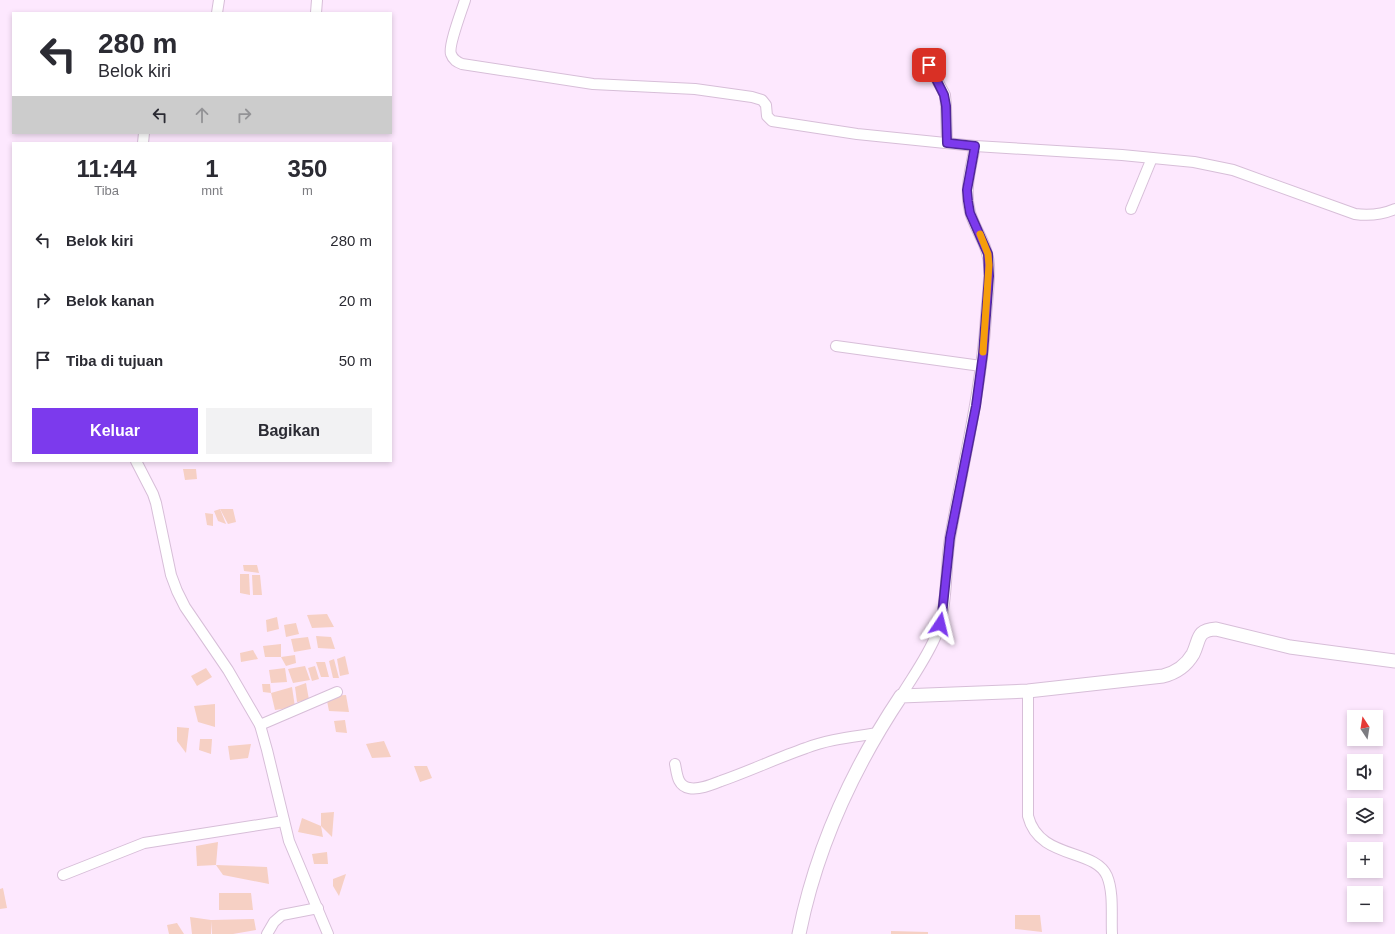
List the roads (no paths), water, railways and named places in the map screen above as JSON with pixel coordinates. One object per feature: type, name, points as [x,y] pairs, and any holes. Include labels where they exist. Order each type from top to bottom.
[{"type":"street","points":[[217,12],[219,0]]},
{"type":"street","points":[[316,12],[317,0]]},
{"type":"street","points":[[465,0],[451,45],[450,54],[454,61],[462,64],[593,84],[695,89],[752,96],[762,100],[766,105],[767,116],[772,121],[857,134],[975,146],[1122,155],[1194,162],[1221,167],[1292,190],[1355,214],[1367,216],[1382,215],[1395,209]]},
{"type":"street","points":[[929,65],[944,95],[946,106],[947,143]]},
{"type":"street","points":[[799,934],[828,833],[850,783],[878,733],[929,651],[942,615],[950,538],[976,406],[981,366],[989,265],[985,246],[970,213],[968,201],[967,190],[975,146]]},
{"type":"street","points":[[1131,209],[1152,158]]},
{"type":"street","points":[[836,346],[981,366]]},
{"type":"street","points":[[137,462],[156,503],[171,575],[177,591],[185,607],[228,670],[260,725],[268,750],[293,853],[328,934]]},
{"type":"street","points":[[901,696],[1028,690],[1122,681],[1169,674],[1177,670],[1193,654],[1200,635],[1209,630],[1216,629],[1290,647],[1395,662]]},
{"type":"street","points":[[1028,690],[1028,816],[1030,825],[1039,837],[1052,845],[1096,864],[1103,869],[1110,886],[1112,934]]},
{"type":"street","points":[[260,725],[337,692]]},
{"type":"street","points":[[675,764],[680,782],[683,786],[688,788],[702,788],[807,747],[844,738],[878,733]]},
{"type":"street","points":[[63,875],[144,843],[284,821]]},
{"type":"street","points":[[267,934],[274,922],[282,915],[318,908]]}]
